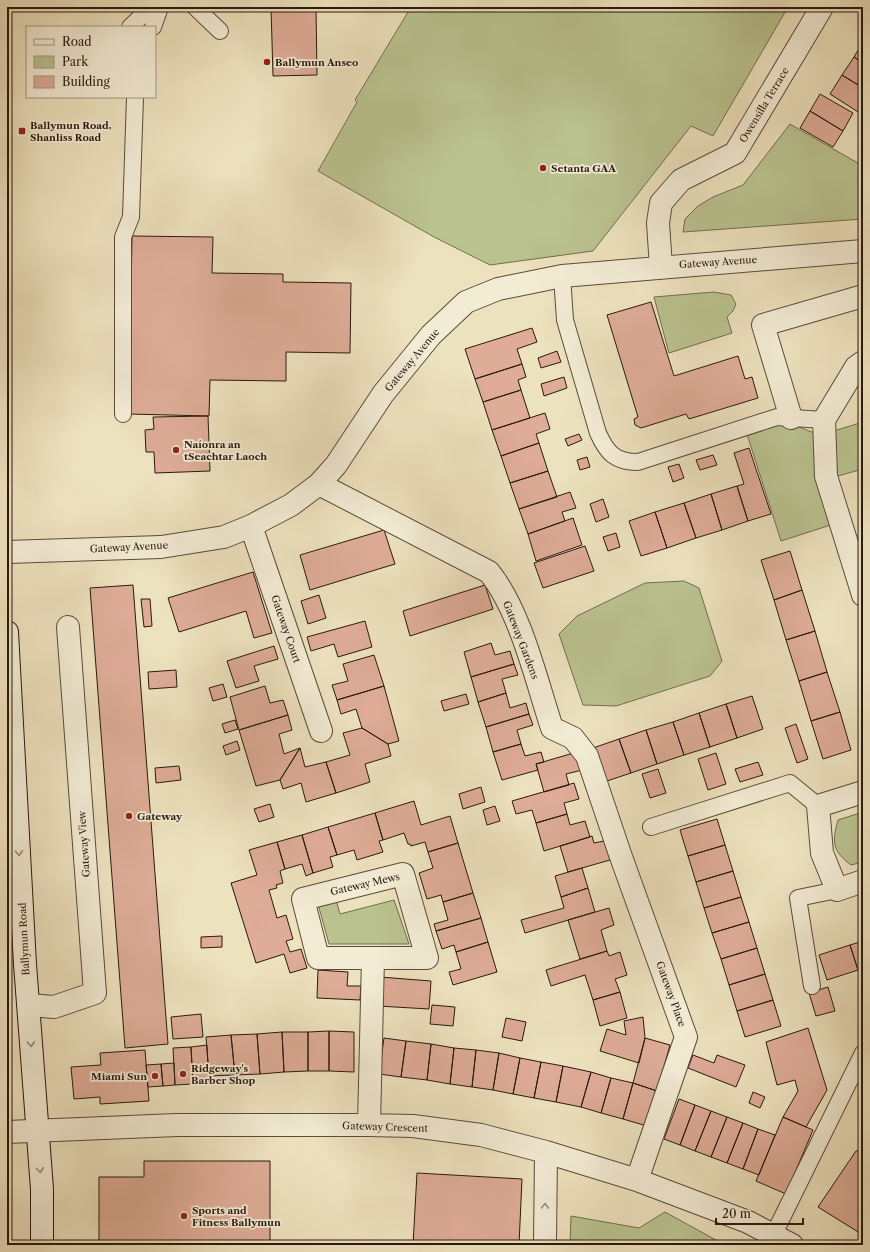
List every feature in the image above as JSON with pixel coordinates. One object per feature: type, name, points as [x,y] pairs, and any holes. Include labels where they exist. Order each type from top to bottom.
[{"type":"street","name":"Owensilla Terrace","points":[[661,267],[658,223],[661,202],[681,180],[735,153],[822,7]]},
{"type":"street","name":"Gateway Avenue","points":[[7,552],[161,547],[224,537],[251,526],[291,505],[319,484],[336,465],[383,394],[431,335],[466,302],[498,289],[562,276],[863,251]]},
{"type":"street","points":[[791,418],[763,325],[863,296]]},
{"type":"street","points":[[863,362],[856,367],[824,420],[826,476],[863,595]]},
{"type":"street","name":"Gateway Gardens","points":[[319,484],[489,572],[499,585],[517,625],[552,728],[573,738],[588,756],[620,854]]},
{"type":"street","name":"Gateway Court","points":[[251,526],[321,732]]},
{"type":"street","name":"Gateway View","points":[[29,1005],[54,1007],[95,993],[68,627]]},
{"type":"street","name":"Ballymun Road","points":[[7,632],[16,965],[29,1005],[42,1188],[42,1245]]},
{"type":"street","points":[[863,792],[818,806],[822,853],[837,890],[863,881]]},
{"type":"street","name":"Gateway Place","points":[[620,854],[686,1037],[637,1180]]},
{"type":"street","name":"Gateway Mews","points":[[403,874],[427,958],[373,958],[318,958],[303,899],[403,874]]},
{"type":"street","points":[[369,1125],[373,958]]},
{"type":"street","name":"Gateway Crescent","points":[[7,1132],[177,1125],[369,1125],[413,1126],[481,1135],[546,1152],[637,1180],[748,1222],[792,1245]]},
{"type":"street","points":[[545,1245],[546,1152]]},
{"type":"lane","points":[[131,26],[151,7]]},
{"type":"lane","points":[[153,26],[160,7]]},
{"type":"lane","points":[[195,7],[220,31]]},
{"type":"lane","points":[[123,414],[123,237],[131,217],[135,98]]},
{"type":"lane","points":[[562,276],[565,320],[598,433],[604,447],[615,457],[628,462],[638,462],[777,417],[824,420]]},
{"type":"lane","points":[[651,827],[790,783],[818,806]]},
{"type":"lane","points":[[812,986],[798,898],[837,890]]},
{"type":"lane","points":[[773,1236],[863,1053]]},
{"type":"green space","name":"Setanta GAA","points":[[411,7],[788,7],[713,136],[691,126],[593,251],[490,265],[434,237],[318,171],[357,102],[355,100]]},
{"type":"green space","points":[[790,124],[863,166],[863,219],[683,232],[685,219],[698,206],[713,197],[743,185]]},
{"type":"green space","points":[[714,292],[731,295],[736,304],[733,311],[727,317],[732,333],[669,353],[654,297]]},
{"type":"green space","points":[[777,418],[824,437],[824,434],[863,422],[863,469],[827,479],[840,522],[781,541],[745,428]]},
{"type":"green space","points":[[684,581],[699,588],[722,661],[710,676],[616,706],[583,705],[559,634],[577,616],[645,583]]},
{"type":"green space","points":[[863,812],[863,862],[851,865],[840,855],[835,846],[834,840],[836,828],[838,820]]},
{"type":"green space","points":[[336,900],[340,914],[394,900],[409,944],[329,944],[318,904]]},
{"type":"green space","points":[[665,1212],[725,1245],[570,1245],[571,1216],[639,1228]]},
{"type":"building","points":[[271,7],[357,7],[316,8],[317,75],[273,76]]},
{"type":"building","points":[[863,42],[863,63],[854,57]]},
{"type":"building","points":[[854,57],[863,63],[863,88],[842,75]]},
{"type":"building","points":[[842,75],[863,88],[863,115],[830,94]]},
{"type":"building","points":[[820,94],[853,113],[843,131],[810,111]]},
{"type":"building","points":[[810,111],[843,131],[833,147],[800,128]]},
{"type":"building","points":[[132,236],[213,237],[212,273],[283,274],[283,282],[351,283],[350,353],[286,352],[286,381],[210,380],[209,416],[129,414]]},
{"type":"building","points":[[651,302],[674,376],[738,356],[745,379],[752,377],[758,398],[689,419],[686,414],[641,428],[635,425],[634,419],[638,417],[607,315]]},
{"type":"building","points":[[532,328],[537,342],[517,349],[522,364],[475,379],[465,349]]},
{"type":"building","points":[[557,351],[561,362],[541,368],[538,358]]},
{"type":"building","points":[[522,364],[526,377],[518,380],[521,390],[483,402],[475,379]]},
{"type":"building","points":[[564,377],[567,388],[544,396],[541,384]]},
{"type":"building","points":[[521,390],[530,418],[492,430],[483,402]]},
{"type":"building","points":[[545,413],[550,429],[536,434],[539,443],[501,456],[492,430]]},
{"type":"building","points":[[208,416],[210,471],[155,473],[154,452],[146,452],[145,430],[154,429],[153,417]]},
{"type":"building","points":[[579,434],[582,440],[568,446],[565,439]]},
{"type":"building","points":[[539,443],[548,471],[510,483],[501,456]]},
{"type":"building","points":[[749,448],[771,514],[748,521],[737,486],[744,484],[734,453]]},
{"type":"building","points":[[713,455],[717,465],[700,470],[696,460]]},
{"type":"building","points":[[587,457],[590,467],[580,470],[577,460]]},
{"type":"building","points":[[679,464],[684,478],[673,482],[668,467]]},
{"type":"building","points":[[548,471],[557,497],[519,509],[510,483]]},
{"type":"building","points":[[737,486],[748,521],[722,530],[711,494]]},
{"type":"building","points":[[570,492],[576,508],[562,512],[565,521],[528,534],[519,509]]},
{"type":"building","points":[[711,494],[722,530],[696,538],[684,503]]},
{"type":"building","points":[[603,499],[609,517],[596,522],[590,504]]},
{"type":"building","points":[[684,503],[696,538],[667,548],[655,512]]},
{"type":"building","points":[[655,512],[667,548],[641,556],[629,521]]},
{"type":"building","points":[[573,518],[582,545],[536,561],[528,534]]},
{"type":"building","points":[[384,530],[395,564],[310,590],[300,555]]},
{"type":"building","points":[[616,533],[620,547],[608,551],[603,537]]},
{"type":"building","points":[[585,546],[594,571],[543,588],[534,563]]},
{"type":"building","points":[[790,551],[802,590],[774,600],[761,560]]},
{"type":"building","points":[[253,572],[272,633],[254,638],[246,611],[179,632],[168,598]]},
{"type":"building","name":"Gateway","points":[[133,585],[168,1044],[125,1048],[90,588]]},
{"type":"building","points":[[485,585],[493,609],[410,636],[403,611]]},
{"type":"building","points":[[802,590],[815,631],[786,640],[774,600]]},
{"type":"building","points":[[319,595],[326,618],[308,624],[301,601]]},
{"type":"building","points":[[141,599],[150,599],[152,626],[144,627]]},
{"type":"building","points":[[365,621],[372,647],[338,657],[334,644],[311,651],[307,637]]},
{"type":"building","points":[[815,631],[827,672],[799,681],[786,640]]},
{"type":"building","points":[[491,643],[495,655],[510,651],[514,664],[471,677],[464,652]]},
{"type":"building","points":[[274,646],[278,659],[254,666],[259,681],[236,688],[227,661]]},
{"type":"building","points":[[374,655],[384,686],[337,700],[332,685],[348,681],[343,664]]},
{"type":"building","points":[[514,664],[518,675],[502,679],[506,693],[478,702],[471,677]]},
{"type":"building","points":[[176,670],[177,687],[149,689],[148,672]]},
{"type":"building","points":[[827,672],[840,712],[811,721],[799,681]]},
{"type":"building","points":[[223,684],[227,697],[213,701],[209,688]]},
{"type":"building","points":[[265,686],[270,703],[283,700],[288,715],[239,730],[230,697]]},
{"type":"building","points":[[384,686],[399,741],[388,744],[362,728],[356,709],[341,714],[337,700]]},
{"type":"building","points":[[506,693],[510,708],[526,703],[529,714],[486,727],[478,702]]},
{"type":"building","points":[[466,694],[469,704],[444,711],[441,701]]},
{"type":"building","points":[[752,696],[763,729],[737,738],[726,704]]},
{"type":"building","points":[[726,704],[737,738],[710,747],[699,713]]},
{"type":"building","points":[[840,712],[851,750],[823,759],[811,721]]},
{"type":"building","points":[[699,713],[710,747],[684,755],[673,722]]},
{"type":"building","points":[[529,714],[533,725],[517,730],[521,744],[493,752],[486,727]]},
{"type":"building","points":[[288,715],[292,730],[279,734],[284,754],[300,748],[280,780],[256,786],[239,730]]},
{"type":"building","points":[[235,720],[238,729],[225,733],[222,724]]},
{"type":"building","points":[[673,722],[684,755],[657,764],[646,730]]},
{"type":"building","points":[[796,724],[808,759],[797,763],[785,728]]},
{"type":"building","points":[[362,728],[388,744],[391,756],[365,764],[370,782],[336,793],[326,762],[350,755],[343,733]]},
{"type":"building","points":[[646,730],[657,764],[631,773],[619,739]]},
{"type":"building","points":[[619,739],[631,773],[604,782],[593,748]]},
{"type":"building","points":[[237,741],[240,750],[226,755],[223,746]]},
{"type":"building","points":[[521,744],[525,756],[541,752],[544,762],[536,764],[538,770],[502,780],[493,752]]},
{"type":"building","points":[[300,748],[305,767],[326,762],[336,793],[306,802],[301,783],[283,789],[280,780]]},
{"type":"building","points":[[577,752],[582,770],[566,774],[569,785],[544,792],[536,764]]},
{"type":"building","points":[[716,753],[726,784],[708,790],[698,759]]},
{"type":"building","points":[[758,762],[763,775],[740,782],[735,769]]},
{"type":"building","points":[[179,766],[181,780],[156,783],[155,768]]},
{"type":"building","points":[[658,769],[666,793],[650,798],[642,774]]},
{"type":"building","points":[[574,783],[579,799],[564,803],[567,814],[536,823],[532,810],[516,814],[512,801]]},
{"type":"building","points":[[481,787],[485,802],[463,809],[459,794]]},
{"type":"building","points":[[414,801],[421,825],[450,816],[458,843],[428,852],[425,842],[411,846],[408,844],[404,833],[383,840],[375,813]]},
{"type":"building","points":[[270,804],[274,817],[259,822],[254,809]]},
{"type":"building","points":[[495,806],[500,821],[487,825],[483,810]]},
{"type":"building","points":[[375,813],[383,840],[379,841],[383,852],[357,860],[354,850],[337,855],[328,827]]},
{"type":"building","points":[[567,814],[570,825],[585,821],[590,837],[544,851],[536,823]]},
{"type":"building","points":[[717,819],[725,845],[688,856],[680,830]]},
{"type":"building","points":[[328,827],[337,855],[330,857],[333,867],[313,873],[302,835]]},
{"type":"building","points":[[302,835],[313,873],[306,876],[302,864],[285,869],[277,842]]},
{"type":"building","points":[[592,836],[594,843],[604,841],[610,860],[568,872],[560,846]]},
{"type":"building","points":[[277,842],[285,869],[280,871],[283,883],[276,885],[277,888],[269,890],[277,918],[286,915],[293,939],[286,941],[290,952],[301,949],[307,968],[290,973],[284,954],[256,963],[231,883],[257,875],[249,850]]},
{"type":"building","points":[[458,843],[473,893],[443,902],[441,895],[427,899],[419,873],[433,868],[428,852]]},
{"type":"building","points":[[725,845],[733,871],[696,882],[688,856]]},
{"type":"building","points":[[582,868],[588,888],[561,897],[555,876]]},
{"type":"building","points":[[733,871],[741,897],[704,908],[696,882]]},
{"type":"building","points":[[588,888],[595,912],[525,933],[521,920],[564,908],[561,897]]},
{"type":"building","points":[[473,893],[481,918],[436,931],[434,924],[448,920],[443,902]]},
{"type":"building","points":[[741,897],[749,922],[712,933],[704,908]]},
{"type":"building","points":[[609,908],[614,925],[601,930],[607,951],[580,959],[568,920]]},
{"type":"building","points":[[481,918],[488,942],[456,952],[454,945],[442,949],[436,931]]},
{"type":"building","points":[[749,922],[757,948],[721,959],[712,933]]},
{"type":"building","points":[[222,936],[222,947],[201,948],[201,937]]},
{"type":"building","points":[[863,941],[863,969],[858,970],[850,945]]},
{"type":"building","points":[[488,942],[497,972],[453,985],[449,972],[461,969],[456,952]]},
{"type":"building","points":[[850,945],[858,970],[827,980],[819,955]]},
{"type":"building","points":[[757,948],[765,974],[729,985],[721,959]]},
{"type":"building","points":[[607,951],[609,956],[620,952],[627,975],[615,979],[620,992],[593,1000],[585,975],[551,986],[546,970]]},
{"type":"building","points":[[318,970],[348,972],[347,986],[361,986],[360,1000],[317,998]]},
{"type":"building","points":[[765,974],[773,1000],[737,1011],[729,985]]},
{"type":"building","points":[[380,977],[431,981],[429,1009],[378,1006]]},
{"type":"building","points":[[828,987],[835,1011],[816,1016],[809,993]]},
{"type":"building","points":[[620,992],[627,1018],[600,1026],[593,1000]]},
{"type":"building","points":[[773,1000],[781,1026],[745,1037],[737,1011]]},
{"type":"building","points":[[432,1005],[455,1007],[453,1026],[430,1024]]},
{"type":"building","points":[[201,1014],[203,1037],[173,1039],[171,1017]]},
{"type":"building","points":[[643,1017],[645,1038],[639,1063],[600,1051],[607,1029],[626,1035],[624,1021]]},
{"type":"building","points":[[506,1018],[526,1022],[522,1041],[502,1037]]},
{"type":"building","points":[[808,1028],[827,1090],[806,1127],[783,1117],[798,1091],[795,1080],[777,1085],[766,1042]]},
{"type":"building","points":[[329,1031],[354,1032],[354,1072],[329,1071]]},
{"type":"building","points":[[329,1031],[329,1071],[308,1071],[308,1032]]},
{"type":"building","points":[[282,1032],[308,1032],[308,1071],[284,1072]]},
{"type":"building","points":[[282,1032],[284,1072],[260,1074],[257,1034]]},
{"type":"building","points":[[257,1034],[260,1074],[235,1075],[231,1035]]},
{"type":"building","points":[[231,1035],[235,1075],[209,1076],[206,1037]]},
{"type":"building","points":[[384,1038],[406,1041],[401,1077],[379,1074]]},
{"type":"building","points":[[645,1038],[670,1045],[657,1091],[633,1083]]},
{"type":"building","points":[[406,1041],[431,1044],[427,1080],[401,1077]]},
{"type":"building","points":[[431,1044],[454,1048],[450,1084],[427,1080]]},
{"type":"building","points":[[207,1045],[209,1083],[193,1084],[191,1047]]},
{"type":"building","name":"Ridgeway's Barber Shop","points":[[191,1047],[193,1084],[175,1085],[173,1048]]},
{"type":"building","points":[[454,1048],[476,1050],[472,1087],[450,1084]]},
{"type":"building","points":[[145,1050],[149,1101],[100,1104],[100,1097],[74,1099],[71,1067],[101,1065],[100,1053]]},
{"type":"building","points":[[476,1050],[499,1053],[493,1090],[472,1087]]},
{"type":"building","points":[[499,1053],[520,1058],[513,1094],[493,1090]]},
{"type":"building","points":[[693,1055],[714,1063],[717,1055],[745,1065],[736,1087],[688,1068]]},
{"type":"building","points":[[520,1058],[541,1062],[534,1098],[513,1094]]},
{"type":"building","points":[[541,1062],[563,1066],[556,1102],[534,1098]]},
{"type":"building","points":[[174,1063],[175,1085],[163,1086],[161,1064]]},
{"type":"building","name":"Miami Sun","points":[[161,1064],[163,1086],[148,1087],[146,1065]]},
{"type":"building","points":[[563,1066],[591,1072],[581,1107],[556,1102]]},
{"type":"building","points":[[591,1072],[611,1078],[601,1113],[581,1107]]},
{"type":"building","points":[[611,1078],[633,1083],[623,1119],[601,1113]]},
{"type":"building","points":[[633,1083],[657,1091],[647,1126],[623,1119]]},
{"type":"building","points":[[753,1092],[765,1097],[760,1108],[749,1103]]},
{"type":"building","points":[[679,1099],[695,1105],[680,1145],[664,1139]]},
{"type":"building","points":[[695,1105],[711,1111],[695,1151],[680,1145]]},
{"type":"building","points":[[711,1111],[727,1117],[711,1157],[695,1151]]},
{"type":"building","points":[[727,1117],[743,1123],[727,1163],[711,1157]]},
{"type":"building","points":[[783,1117],[813,1130],[786,1194],[756,1181]]},
{"type":"building","points":[[743,1123],[758,1129],[743,1169],[727,1163]]},
{"type":"building","points":[[758,1129],[775,1135],[759,1175],[743,1169]]},
{"type":"building","points":[[863,1149],[863,1235],[818,1207],[856,1151]]},
{"type":"building","name":"Sports and Fitness Ballymun","points":[[144,1161],[270,1161],[270,1245],[99,1245],[99,1177],[144,1177]]},
{"type":"building","points":[[417,1173],[522,1179],[519,1245],[413,1245]]},
{"type":"place","name":"Ballymun Anseo","points":[[267,62]]},
{"type":"place","name":"Ballymun Road, Shanliss Road","points":[[22,131]]},
{"type":"place","name":"Setanta GAA","points":[[543,168]]},
{"type":"place","name":"Naíonra an tSeachtar Laoch","points":[[176,450]]},
{"type":"place","name":"Gateway","points":[[129,816]]},
{"type":"place","name":"Ridgeway's Barber Shop","points":[[183,1074]]},
{"type":"place","name":"Miami Sun","points":[[155,1076]]},
{"type":"place","name":"Sports and Fitness Ballymun","points":[[184,1216]]}]
